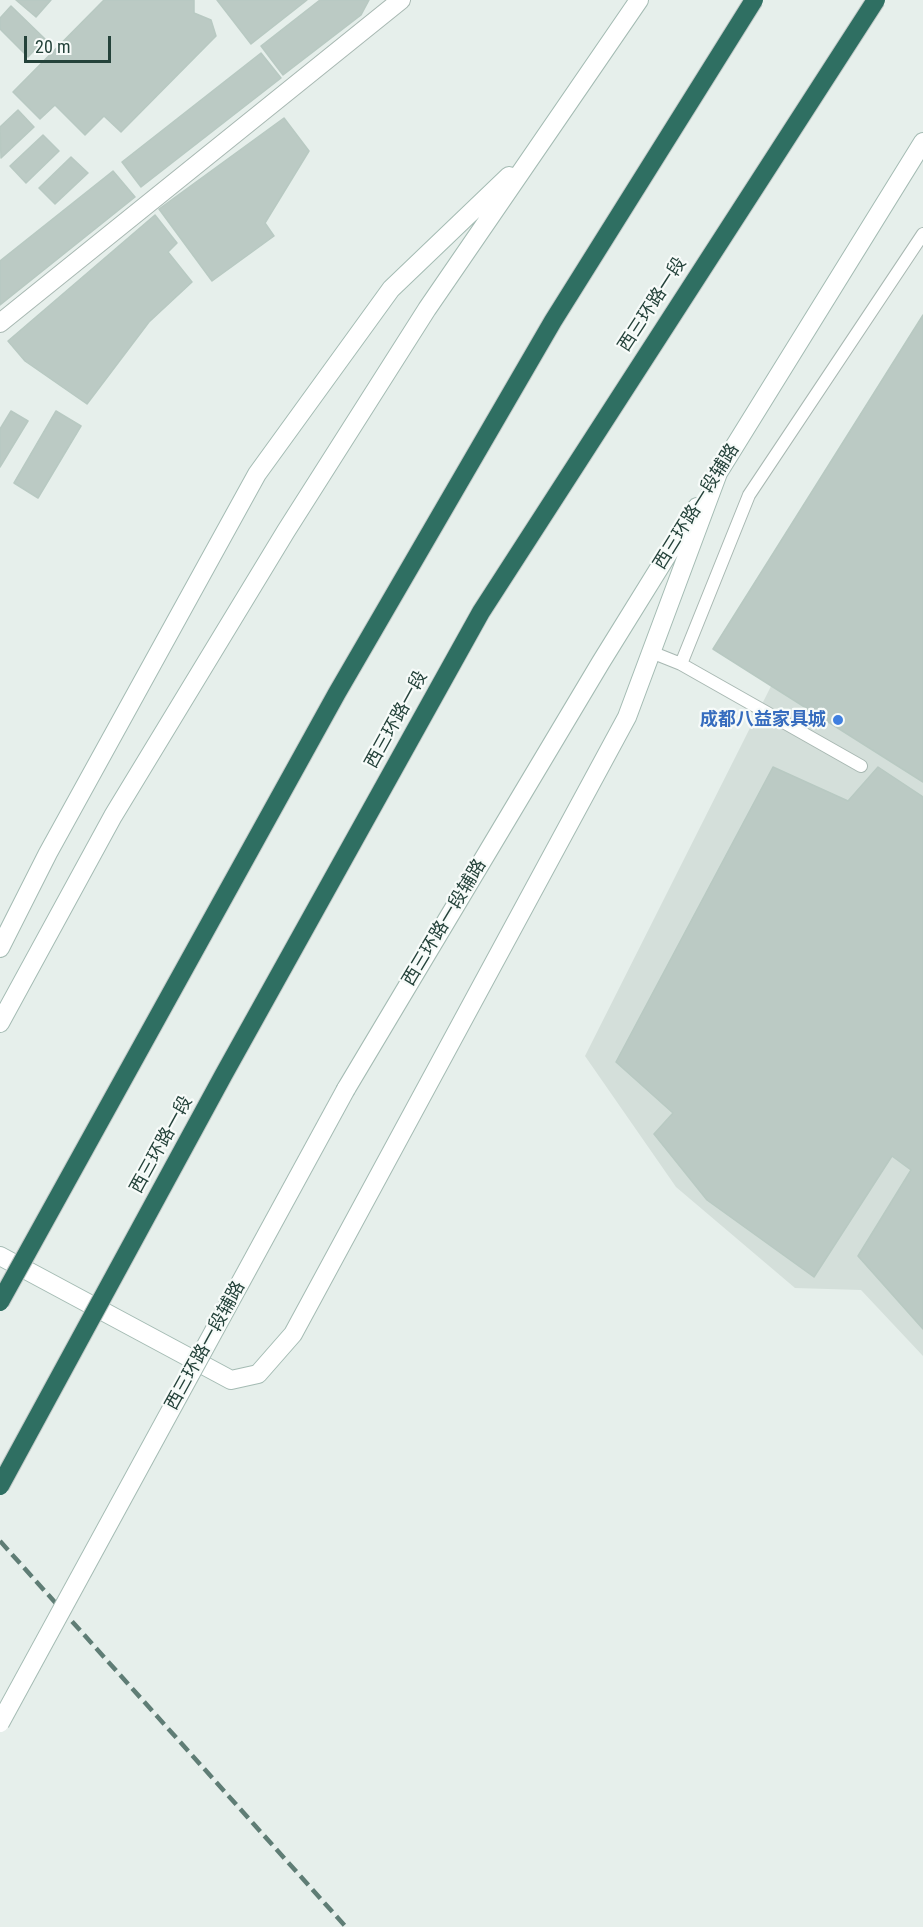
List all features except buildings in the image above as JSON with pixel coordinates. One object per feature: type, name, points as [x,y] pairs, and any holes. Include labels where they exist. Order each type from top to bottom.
[{"type":"highway","points":[[0,1302],[337,693],[553,321],[754,0]]},
{"type":"highway","name":"西三环路一段","points":[[0,1486],[224,1074],[481,612],[876,0]]},
{"type":"main road","points":[[0,322],[401,0]]},
{"type":"main road","points":[[0,1023],[113,816],[298,511],[427,309],[639,0]]},
{"type":"main road","name":"西三环路一段辅路","points":[[0,1723],[346,1089],[601,662],[923,142]]},
{"type":"main road","points":[[0,948],[48,853],[257,474],[391,289],[537,149]]},
{"type":"main road","points":[[0,1257],[231,1380],[258,1374],[293,1334],[627,717],[718,473]]},
{"type":"lane","points":[[681,664],[749,495],[923,234]]},
{"type":"lane","points":[[651,652],[681,664],[861,766]]},
{"type":"shaded area","name":"成都八益家具城","points":[[923,384],[923,1356],[861,1290],[795,1288],[676,1187],[585,1056]]},
{"type":"railway","points":[[0,1541],[346,1927]]},
{"type":"place","name":"成都八益家具城","points":[[838,720]]}]
